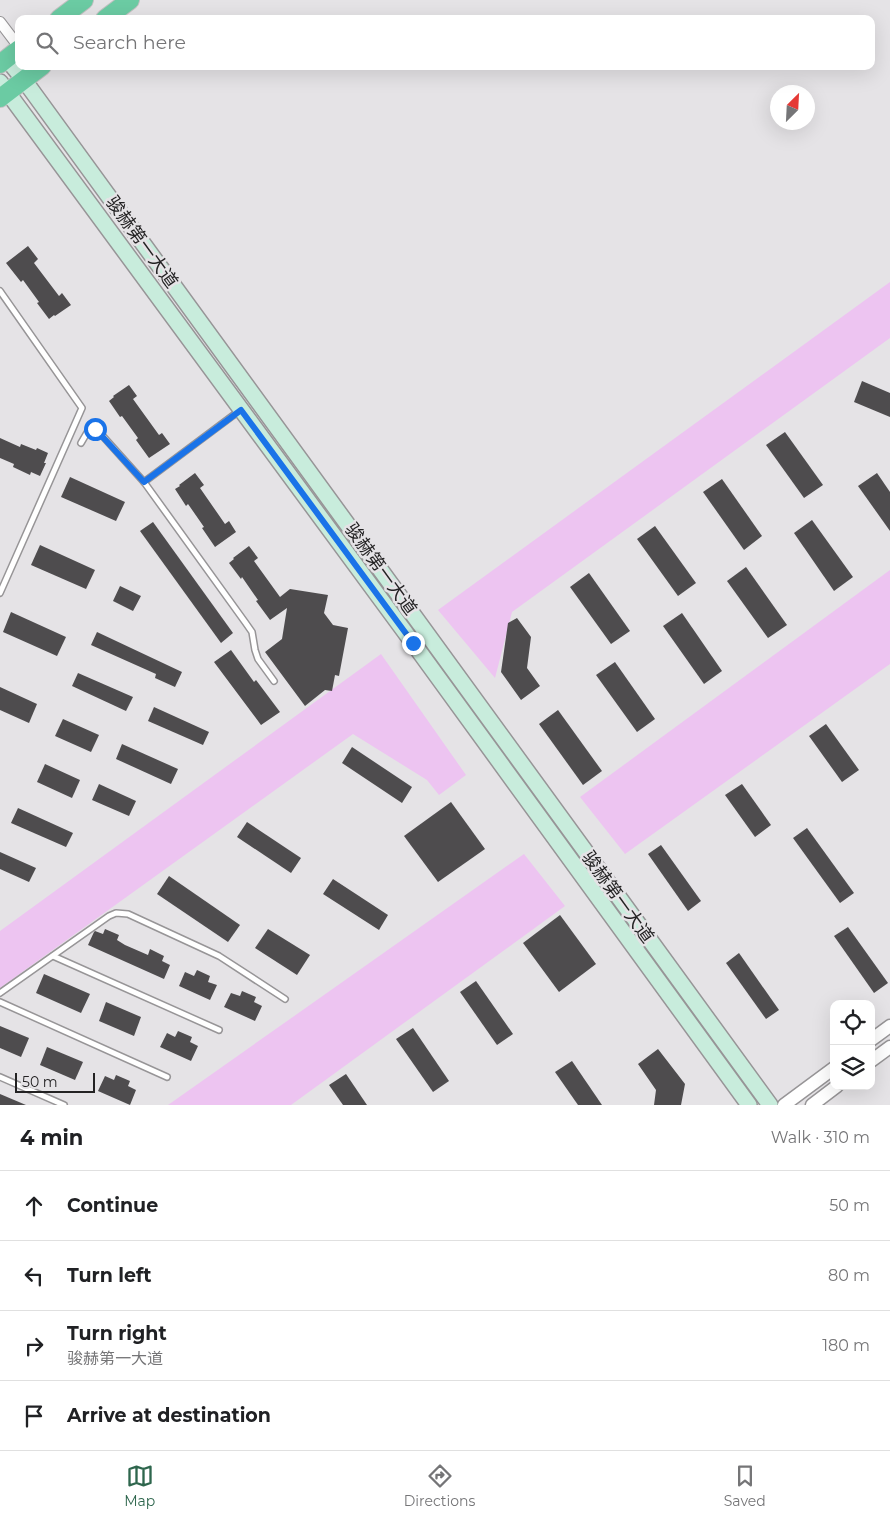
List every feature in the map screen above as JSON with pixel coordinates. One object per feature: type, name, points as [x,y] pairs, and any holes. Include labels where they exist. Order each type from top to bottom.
[{"type":"highway","points":[[64,15],[84,0]]},
{"type":"highway","points":[[110,15],[130,0]]},
{"type":"highway","points":[[3,91],[24,80],[37,70]]},
{"type":"main road","name":"骏赫第一大道","points":[[19,70],[24,80],[770,1105]]},
{"type":"main road","name":"骏赫第一大道","points":[[3,91],[425,659],[749,1105]]},
{"type":"street","points":[[0,22],[11,55]]},
{"type":"street","points":[[875,1037],[890,1026]]},
{"type":"street","points":[[875,1058],[890,1047]]},
{"type":"street","points":[[784,1105],[830,1071]]},
{"type":"street","points":[[812,1105],[832,1090]]},
{"type":"lane","points":[[0,291],[82,408],[0,593]]},
{"type":"lane","points":[[144,482],[241,410]]},
{"type":"lane","points":[[82,443],[88,431],[95,429],[144,482],[252,632],[254,650],[258,659],[274,681]]},
{"type":"lane","points":[[0,993],[109,916],[116,913],[124,913],[219,956],[286,999]]},
{"type":"lane","points":[[53,956],[219,1030]]},
{"type":"lane","points":[[0,1002],[167,1076]]},
{"type":"lane","points":[[0,1077],[64,1105]]},
{"type":"shaded area","points":[[890,282],[890,338],[512,612],[495,678],[438,610]]},
{"type":"shaded area","points":[[890,570],[890,664],[625,854],[580,797]]},
{"type":"shaded area","points":[[381,654],[466,775],[439,795],[427,780],[353,734],[0,988],[0,931]]},
{"type":"shaded area","points":[[524,854],[565,906],[291,1105],[168,1105]]},
{"type":"building","points":[[28,246],[38,259],[34,263],[59,296],[62,293],[71,305],[49,319],[23,280],[21,282],[6,263]]},
{"type":"building","points":[[862,381],[890,393],[890,417],[854,402]]},
{"type":"building","points":[[129,385],[137,396],[133,399],[159,435],[162,433],[170,444],[149,458],[136,440],[138,438],[109,401]]},
{"type":"building","points":[[785,432],[823,485],[804,498],[766,445]]},
{"type":"building","points":[[0,438],[20,447],[21,444],[48,453],[40,476],[31,472],[30,475],[13,467],[14,464],[0,458]]},
{"type":"building","points":[[195,473],[204,485],[200,488],[225,524],[229,521],[236,532],[215,547],[202,528],[204,527],[188,504],[186,506],[175,489]]},
{"type":"building","points":[[877,473],[890,492],[890,531],[858,486]]},
{"type":"building","points":[[70,477],[125,502],[116,521],[61,497]]},
{"type":"building","points":[[722,479],[762,536],[744,550],[703,492]]},
{"type":"building","points":[[812,520],[853,577],[834,591],[794,533]]},
{"type":"building","points":[[153,522],[233,633],[221,643],[140,531]]},
{"type":"building","points":[[655,526],[696,583],[678,596],[637,539]]},
{"type":"building","points":[[40,545],[95,570],[86,589],[31,565]]},
{"type":"building","points":[[249,546],[258,558],[254,561],[280,597],[290,589],[328,595],[324,613],[333,625],[348,628],[339,676],[335,675],[332,691],[325,690],[305,706],[265,652],[282,639],[287,608],[270,620],[242,577],[241,579],[229,563]]},
{"type":"building","points":[[746,567],[787,625],[768,638],[727,581]]},
{"type":"building","points":[[589,573],[630,631],[611,644],[570,587]]},
{"type":"building","points":[[120,586],[141,596],[133,611],[113,601]]},
{"type":"building","points":[[11,612],[66,637],[57,656],[3,632]]},
{"type":"building","points":[[682,613],[722,671],[704,684],[663,626]]},
{"type":"building","points":[[517,618],[531,637],[527,668],[540,686],[521,700],[501,672],[508,623]]},
{"type":"building","points":[[97,632],[182,672],[175,687],[155,678],[156,674],[91,645]]},
{"type":"building","points":[[231,650],[254,682],[256,680],[280,712],[261,725],[214,662]]},
{"type":"building","points":[[615,662],[655,719],[637,732],[596,675]]},
{"type":"building","points":[[78,673],[133,697],[126,711],[72,686]]},
{"type":"building","points":[[0,687],[37,704],[29,723],[0,710]]},
{"type":"building","points":[[154,707],[209,732],[203,745],[148,721]]},
{"type":"building","points":[[558,710],[602,771],[583,785],[539,724]]},
{"type":"building","points":[[63,719],[99,735],[91,752],[55,736]]},
{"type":"building","points":[[826,724],[859,770],[842,782],[809,736]]},
{"type":"building","points":[[122,744],[178,769],[171,784],[116,759]]},
{"type":"building","points":[[352,747],[412,787],[402,803],[342,763]]},
{"type":"building","points":[[45,764],[80,780],[72,798],[37,782]]},
{"type":"building","points":[[99,784],[136,801],[129,816],[92,800]]},
{"type":"building","points":[[742,784],[771,825],[755,837],[725,795]]},
{"type":"building","points":[[451,802],[485,849],[438,882],[404,836]]},
{"type":"building","points":[[18,808],[73,833],[66,847],[11,823]]},
{"type":"building","points":[[247,822],[301,858],[291,873],[237,837]]},
{"type":"building","points":[[807,828],[854,893],[840,903],[793,838]]},
{"type":"building","points":[[661,845],[701,901],[688,911],[648,854]]},
{"type":"building","points":[[0,852],[36,868],[29,882],[0,869]]},
{"type":"building","points":[[169,876],[240,925],[228,942],[157,894]]},
{"type":"building","points":[[333,879],[388,915],[379,930],[323,894]]},
{"type":"building","points":[[560,915],[596,964],[559,992],[523,943]]},
{"type":"building","points":[[848,927],[888,983],[874,993],[834,936]]},
{"type":"building","points":[[105,929],[119,935],[117,940],[125,945],[148,955],[150,949],[164,956],[162,961],[170,965],[164,979],[88,945],[95,931],[103,934]]},
{"type":"building","points":[[268,929],[310,955],[297,975],[255,948]]},
{"type":"building","points":[[739,953],[779,1010],[766,1019],[726,963]]},
{"type":"building","points":[[197,970],[210,976],[208,982],[217,985],[210,1000],[179,986],[185,972],[194,976]]},
{"type":"building","points":[[44,974],[90,994],[81,1013],[36,993]]},
{"type":"building","points":[[476,981],[513,1034],[497,1045],[460,992]]},
{"type":"building","points":[[242,991],[256,997],[254,1002],[262,1006],[255,1021],[224,1007],[231,993],[240,996]]},
{"type":"building","points":[[106,1002],[141,1017],[134,1036],[99,1021]]},
{"type":"building","points":[[0,1026],[29,1038],[21,1057],[0,1048]]},
{"type":"building","points":[[413,1028],[449,1081],[433,1092],[396,1039]]},
{"type":"building","points":[[178,1031],[192,1037],[190,1042],[198,1046],[191,1061],[160,1047],[167,1033],[175,1037]]},
{"type":"building","points":[[47,1047],[83,1062],[75,1080],[40,1065]]},
{"type":"building","points":[[658,1049],[685,1084],[681,1105],[654,1105],[656,1090],[638,1064]]},
{"type":"building","points":[[572,1061],[602,1105],[578,1105],[555,1072]]},
{"type":"building","points":[[346,1074],[367,1105],[343,1105],[329,1085]]},
{"type":"building","points":[[116,1075],[130,1081],[128,1086],[136,1090],[130,1105],[98,1091],[105,1076],[114,1080]]},
{"type":"building","points":[[0,1094],[26,1105],[0,1105]]},
{"type":"route","points":[[95,429],[144,482],[241,410],[413,643]]}]
